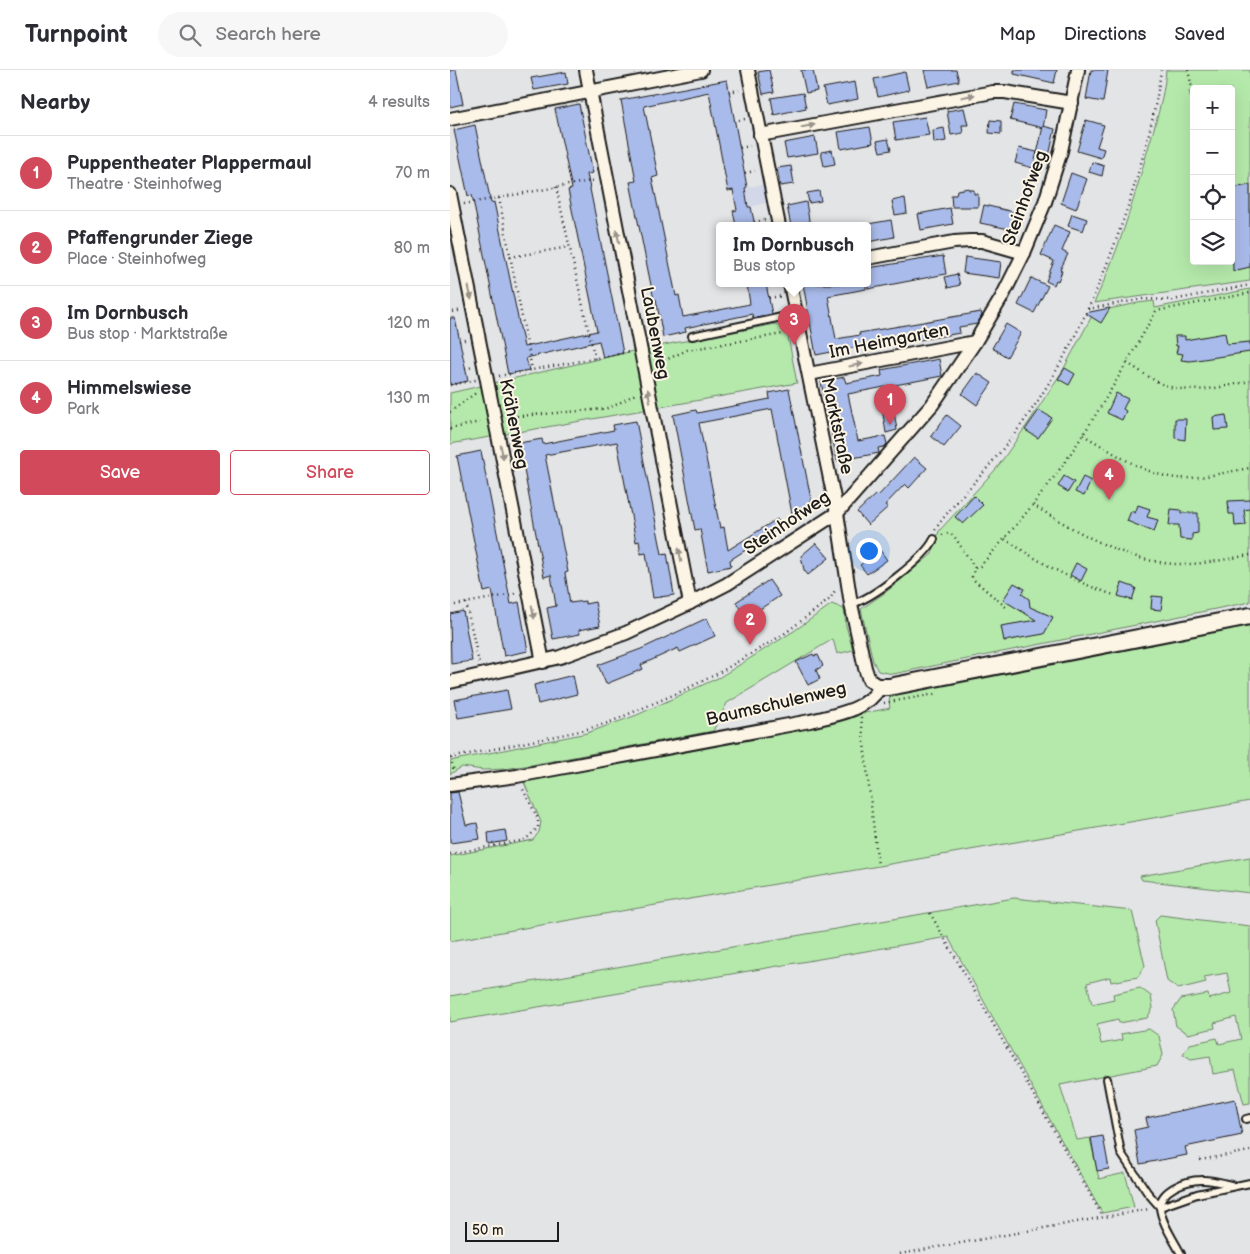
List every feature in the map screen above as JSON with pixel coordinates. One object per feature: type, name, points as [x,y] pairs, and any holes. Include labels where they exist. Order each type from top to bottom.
[{"type":"street","name":"Laubenweg","points":[[586,70],[690,603]]},
{"type":"street","points":[[450,119],[701,70]]},
{"type":"street","points":[[748,70],[778,222]]},
{"type":"street","name":"Steinhofweg","points":[[450,682],[542,662],[626,633],[690,603],[759,564],[837,513],[932,405],[975,342],[1002,297],[1024,253],[1045,202],[1061,151],[1078,70]]},
{"type":"street","points":[[760,134],[992,92],[1005,92],[1072,103]]},
{"type":"street","name":"Krähenweg","points":[[451,200],[542,662]]},
{"type":"street","points":[[871,257],[970,240],[982,241],[1024,253]]},
{"type":"street","name":"Marktstraße","points":[[791,287],[837,513],[851,604],[867,675],[869,680],[880,687]]},
{"type":"street","name":"Im Heimgarten","points":[[809,374],[975,342]]},
{"type":"street","points":[[880,687],[1250,616]]},
{"type":"street","name":"Baumschulenweg","points":[[453,784],[517,776],[810,721],[848,711],[859,706],[875,697],[880,687]]},
{"type":"lane","points":[[692,336],[796,314]]},
{"type":"lane","points":[[851,604],[858,603],[884,587],[928,549],[934,539]]},
{"type":"lane","points":[[1107,1080],[1121,1153],[1147,1192],[1160,1207],[1164,1221],[1181,1254]]},
{"type":"lane","points":[[1160,1207],[1164,1195],[1173,1188],[1193,1181],[1208,1180],[1233,1186]]},
{"type":"lane","points":[[1160,1207],[1196,1194],[1250,1183]]},
{"type":"path","points":[[934,539],[935,530],[942,519],[994,460],[1025,420],[1071,344],[1088,309],[1116,243],[1141,164],[1151,128],[1161,70]]},
{"type":"path","points":[[1188,70],[1191,85]]},
{"type":"path","points":[[451,200],[499,198],[606,178]]},
{"type":"path","points":[[556,187],[595,359]]},
{"type":"path","points":[[499,198],[532,369]]},
{"type":"path","points":[[510,257],[569,247]]},
{"type":"path","points":[[1088,309],[1143,299],[1173,300],[1250,285]]},
{"type":"path","points":[[1006,608],[974,580],[972,577],[975,568],[980,566],[1033,506],[1083,435],[1156,311],[1250,293]]},
{"type":"path","points":[[644,369],[687,350],[800,331]]},
{"type":"path","points":[[450,385],[488,381],[532,369],[640,350]]},
{"type":"path","points":[[1127,363],[1163,385],[1183,390],[1207,390],[1250,381]]},
{"type":"path","points":[[450,412],[488,381]]},
{"type":"path","points":[[450,429],[494,418],[604,409],[614,406],[648,388]]},
{"type":"path","points":[[1083,435],[1134,464],[1158,474],[1179,479],[1250,468]]},
{"type":"path","points":[[1033,506],[1101,542],[1126,553],[1149,560],[1186,564],[1206,563],[1250,555]]},
{"type":"path","points":[[934,539],[949,532],[954,536],[975,568]]},
{"type":"path","points":[[1005,539],[1027,554],[1072,579],[1114,595]]},
{"type":"path","points":[[450,606],[529,591]]},
{"type":"path","points":[[453,784],[451,758],[580,731],[608,723],[718,674],[784,634],[830,599]]},
{"type":"path","points":[[466,603],[482,676]]},
{"type":"path","points":[[859,706],[878,866]]},
{"type":"path","points":[[450,854],[525,840],[533,834],[538,828],[538,819],[517,776]]},
{"type":"path","points":[[930,913],[1103,1217]]},
{"type":"path","points":[[1200,1160],[1250,1151]]},
{"type":"path","points":[[900,1254],[1160,1207]]},
{"type":"shaded area","points":[[770,183],[774,201],[737,210],[733,190]]},
{"type":"green space","points":[[1166,70],[1250,70],[1250,281],[1094,303],[1117,248],[1130,210],[1163,91]]},
{"type":"green space","points":[[1250,289],[1250,602],[893,674],[878,671],[873,661],[861,609],[886,592],[932,554],[939,531],[996,469],[1029,422],[1063,370],[1094,312],[1154,301],[1155,308]]},
{"type":"green space","points":[[776,324],[787,331],[797,383],[450,444],[450,393],[642,349]]},
{"type":"green space","points":[[832,604],[844,609],[846,626],[853,650],[837,654],[833,639],[727,703],[713,731],[504,769],[483,770],[462,767],[450,774],[450,761],[587,733],[637,715],[720,677],[794,631]]},
{"type":"green space","points":[[1250,621],[1250,801],[450,941],[450,856],[533,840],[539,832],[541,822],[523,780],[890,708],[890,697],[906,690]]},
{"type":"green space","points":[[1250,857],[1250,893],[1142,880],[1140,876]]},
{"type":"green space","points":[[1014,898],[1132,911],[1145,966],[1138,977],[1111,982],[1110,977],[1087,983],[1092,1004],[1114,999],[1113,994],[1140,988],[1151,996],[1153,1008],[1147,1018],[1119,1023],[1118,1019],[1097,1024],[1101,1044],[1122,1040],[1121,1034],[1149,1029],[1159,1036],[1163,1055],[1157,1066],[1060,1085],[1077,1140],[1090,1138],[1099,1179],[1125,1173],[1134,1207],[1102,1213],[948,937],[450,1022],[450,996]]},
{"type":"green space","points":[[1160,915],[1250,926],[1250,1103],[1244,1104],[1235,1070],[1213,1074],[1210,1056],[1191,1059],[1183,1054],[1190,1044],[1217,1038],[1219,1044],[1241,1039],[1236,1017],[1214,1023],[1215,1028],[1188,1034],[1176,1026],[1173,1010],[1181,999],[1208,994],[1209,999],[1231,993],[1227,973],[1204,977],[1206,982],[1178,989],[1167,981],[1155,920]]},
{"type":"building","points":[[450,70],[456,70],[463,104],[450,107]]},
{"type":"building","points":[[769,70],[774,92],[763,94],[758,72]]},
{"type":"building","points":[[801,70],[813,70],[817,91],[806,93]]},
{"type":"building","points":[[924,70],[956,70],[959,81],[928,87]]},
{"type":"building","points":[[1014,70],[1057,70],[1054,83],[1014,74]]},
{"type":"building","points":[[1091,70],[1108,70],[1103,102],[1086,99]]},
{"type":"building","points":[[566,72],[568,84],[534,90],[531,78]]},
{"type":"building","points":[[905,72],[909,90],[878,97],[874,79]]},
{"type":"building","points":[[727,80],[747,187],[745,188],[748,207],[751,207],[754,222],[735,222],[733,211],[737,210],[733,190],[728,191],[709,92],[644,106],[658,176],[652,178],[676,296],[679,295],[683,317],[750,304],[747,287],[767,287],[772,314],[753,318],[752,314],[685,328],[686,332],[663,337],[630,182],[636,181],[621,100]]},
{"type":"building","points":[[855,82],[858,99],[827,105],[823,88]]},
{"type":"building","points":[[803,93],[806,108],[774,115],[771,98]]},
{"type":"building","points":[[579,104],[593,173],[587,174],[623,353],[603,358],[599,341],[526,358],[529,370],[508,374],[472,195],[468,196],[454,130],[475,125],[491,203],[494,202],[524,347],[597,331],[568,190],[572,189],[555,109]]},
{"type":"building","points":[[1014,104],[1046,110],[1043,128],[1010,120]]},
{"type":"building","points":[[964,108],[968,125],[962,125],[963,133],[951,135],[947,111]]},
{"type":"building","points":[[925,117],[929,135],[896,140],[893,122]]},
{"type":"building","points":[[990,120],[1001,121],[1001,134],[989,133]]},
{"type":"building","points":[[1086,120],[1104,125],[1097,147],[1104,149],[1101,158],[1077,151]]},
{"type":"building","points":[[1043,126],[1055,129],[1049,156],[1037,154]]},
{"type":"building","points":[[870,127],[873,143],[841,149],[838,132]]},
{"type":"building","points":[[944,128],[946,141],[934,143],[933,130]]},
{"type":"building","points":[[815,137],[818,153],[787,158],[784,143]]},
{"type":"building","points":[[888,139],[891,150],[880,152],[877,141]]},
{"type":"building","points":[[1019,148],[1037,152],[1033,168],[1015,163]]},
{"type":"building","points":[[832,150],[835,164],[824,166],[821,152]]},
{"type":"building","points":[[1092,162],[1104,166],[1102,176],[1089,172]]},
{"type":"building","points":[[791,166],[794,184],[780,186],[777,168]]},
{"type":"building","points":[[1071,173],[1087,179],[1076,209],[1061,203]]},
{"type":"building","points":[[1250,185],[1250,267],[1233,271],[1233,265],[1235,265],[1235,187]]},
{"type":"building","points":[[969,188],[969,190],[974,190],[974,194],[978,194],[978,207],[952,207],[951,195],[956,195],[957,190]]},
{"type":"building","points":[[819,191],[821,201],[809,203],[807,193]]},
{"type":"building","points":[[905,198],[907,213],[895,215],[892,201]]},
{"type":"building","points":[[806,202],[809,222],[790,222],[787,206]]},
{"type":"building","points":[[984,205],[1018,213],[1014,230],[980,223]]},
{"type":"building","points":[[950,208],[953,224],[921,230],[918,214]]},
{"type":"building","points":[[1072,214],[1087,219],[1083,231],[1068,226]]},
{"type":"building","points":[[891,220],[894,237],[871,241],[871,223]]},
{"type":"building","points":[[1054,225],[1070,232],[1062,251],[1068,254],[1060,270],[1062,271],[1058,281],[1056,280],[1054,285],[1046,281],[1054,261],[1041,255]]},
{"type":"building","points":[[943,256],[946,274],[868,289],[868,287],[871,287],[871,268]]},
{"type":"building","points":[[965,257],[1001,262],[999,278],[963,273]]},
{"type":"building","points":[[957,274],[960,285],[948,288],[945,277]]},
{"type":"building","points":[[1031,278],[1048,286],[1034,313],[1018,305]]},
{"type":"building","points":[[804,287],[866,287],[866,289],[828,296],[836,339],[860,335],[859,333],[981,312],[982,315],[977,324],[959,327],[960,333],[868,349],[867,345],[816,355]]},
{"type":"building","points":[[1110,308],[1101,323],[1085,313]]},
{"type":"building","points":[[450,318],[455,318],[468,381],[450,385]]},
{"type":"building","points":[[1006,324],[1021,333],[1007,357],[992,348]]},
{"type":"building","points":[[1225,333],[1227,344],[1250,342],[1250,352],[1190,361],[1181,360],[1183,354],[1176,353],[1178,346],[1176,346],[1175,336],[1185,336],[1185,340]]},
{"type":"building","points":[[939,359],[942,376],[848,394],[858,441],[885,436],[887,444],[884,447],[878,448],[879,453],[837,461],[821,382],[844,377],[846,383],[882,376],[881,370]]},
{"type":"building","points":[[1065,368],[1075,374],[1069,385],[1058,379]]},
{"type":"building","points":[[977,373],[992,383],[977,405],[962,394]]},
{"type":"building","points":[[789,389],[813,509],[792,514],[772,409],[699,423],[720,528],[724,527],[728,550],[777,519],[780,524],[780,528],[730,560],[731,566],[708,571],[700,529],[695,530],[673,415],[696,410],[697,413],[770,399],[769,393]]},
{"type":"building","points":[[1116,393],[1128,399],[1123,409],[1126,411],[1122,420],[1107,413]]},
{"type":"building","points":[[893,406],[897,430],[886,433],[882,408]]},
{"type":"building","points":[[1039,410],[1052,418],[1038,438],[1025,430]]},
{"type":"building","points":[[947,415],[961,426],[944,447],[931,436]]},
{"type":"building","points":[[1226,415],[1228,429],[1214,430],[1213,417]]},
{"type":"building","points":[[1175,419],[1186,419],[1185,440],[1175,438]]},
{"type":"building","points":[[636,421],[662,554],[667,553],[674,595],[653,598],[646,553],[641,554],[639,541],[636,542],[617,442],[545,455],[568,572],[565,573],[570,603],[585,601],[585,604],[595,602],[600,626],[579,630],[580,634],[553,639],[547,608],[556,606],[551,575],[544,577],[519,443],[542,439],[543,444],[614,430],[613,425]]},
{"type":"building","points":[[481,451],[511,604],[519,602],[528,651],[504,656],[492,590],[484,592],[457,456]]},
{"type":"building","points":[[914,457],[927,468],[909,488],[905,484],[885,505],[888,507],[868,525],[857,512],[876,494],[878,496]]},
{"type":"building","points":[[1064,476],[1074,482],[1068,492],[1058,486]]},
{"type":"building","points":[[1083,477],[1091,481],[1084,496],[1075,492]]},
{"type":"building","points":[[974,496],[983,505],[963,524],[955,517]]},
{"type":"building","points":[[1250,500],[1250,509],[1244,510],[1246,525],[1235,526],[1234,514],[1229,514],[1228,501]]},
{"type":"building","points":[[1138,505],[1150,509],[1147,517],[1158,520],[1154,532],[1127,521],[1131,511],[1135,513]]},
{"type":"building","points":[[1171,509],[1181,510],[1181,513],[1198,513],[1198,533],[1192,534],[1192,540],[1180,539],[1179,525],[1169,525]]},
{"type":"building","points":[[816,543],[829,558],[808,575],[804,570],[801,556]]},
{"type":"building","points":[[880,550],[887,560],[867,574],[860,565]]},
{"type":"building","points":[[1076,563],[1087,569],[1081,581],[1070,575]]},
{"type":"building","points":[[769,580],[780,596],[746,618],[736,602]]},
{"type":"building","points":[[1014,583],[1025,589],[1022,594],[1029,599],[1030,607],[1053,617],[1044,634],[1004,641],[1001,626],[1036,620],[1003,600]]},
{"type":"building","points":[[1122,583],[1136,588],[1132,600],[1118,596]]},
{"type":"building","points":[[1152,596],[1163,597],[1161,610],[1151,609]]},
{"type":"building","points":[[463,611],[472,661],[451,664],[450,614]]},
{"type":"building","points":[[707,618],[715,636],[680,652],[678,648],[641,665],[643,669],[606,684],[598,665],[641,649]]},
{"type":"building","points":[[813,654],[814,656],[818,655],[823,666],[816,670],[820,679],[808,685],[796,662]]},
{"type":"building","points":[[573,675],[577,694],[538,704],[534,685]]},
{"type":"building","points":[[507,690],[511,709],[458,718],[454,700]]},
{"type":"building","points":[[458,792],[466,825],[477,823],[480,839],[450,843],[450,793]]},
{"type":"building","points":[[505,830],[507,841],[489,844],[488,833]]},
{"type":"building","points":[[1235,1099],[1242,1135],[1185,1147],[1187,1155],[1140,1164],[1134,1130],[1148,1127],[1146,1118]]},
{"type":"building","points":[[1103,1136],[1109,1169],[1097,1171],[1091,1138]]},
{"type":"place","name":"Im Dornbusch","points":[[794,345]]},
{"type":"place","name":"Puppentheater Plappermaul","points":[[890,425]]},
{"type":"place","name":"Himmelswiese","points":[[1109,500]]},
{"type":"place","name":"Pfaffengrunder Ziege","points":[[750,645]]}]
